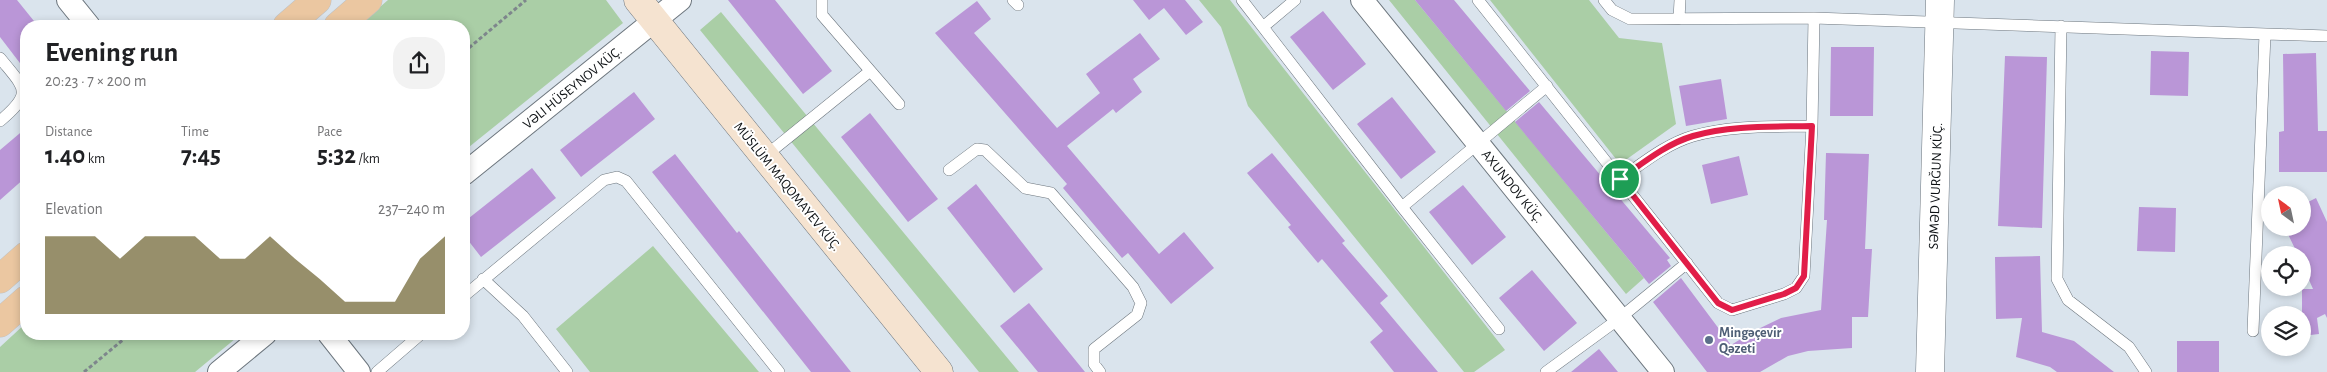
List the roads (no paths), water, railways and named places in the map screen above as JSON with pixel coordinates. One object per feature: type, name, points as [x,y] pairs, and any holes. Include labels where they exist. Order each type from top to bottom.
[{"type":"main road","points":[[294,20],[317,0]]},
{"type":"main road","points":[[345,20],[368,0]]},
{"type":"main road","name":"MÜSLÜM MAQOMAYEV KÜÇ.","points":[[646,10],[939,372]]},
{"type":"main road","points":[[0,278],[20,261]]},
{"type":"main road","points":[[0,323],[20,305]]},
{"type":"street","points":[[68,0],[84,20]]},
{"type":"street","name":"VƏLI HÜSEYNOV KÜÇ.","points":[[470,169],[646,10],[680,0]]},
{"type":"street","name":"AXUNDOV KÜÇ.","points":[[1362,0],[1663,372]]},
{"type":"street","name":"SƏMƏD VURĞUN KÜÇ.","points":[[1930,372],[1940,11]]},
{"type":"street","points":[[219,372],[258,340]]},
{"type":"street","points":[[334,340],[359,372]]},
{"type":"lane","points":[[822,0],[822,14],[869,72],[899,104]]},
{"type":"lane","points":[[1242,0],[1499,329]]},
{"type":"lane","points":[[1262,27],[1295,0]]},
{"type":"lane","points":[[1478,0],[1718,303],[1732,310],[1766,300],[1796,288],[1804,276],[1812,126],[1814,18]]},
{"type":"lane","points":[[1604,0],[1612,10],[1630,19],[1814,18],[1940,11],[2061,26],[2327,36]]},
{"type":"lane","points":[[1680,0],[1680,19]]},
{"type":"lane","points":[[2061,26],[2057,279],[2068,300],[2129,347],[2146,372]]},
{"type":"lane","points":[[2253,331],[2265,34]]},
{"type":"lane","points":[[0,58],[20,82]]},
{"type":"lane","points":[[764,157],[869,72]]},
{"type":"lane","points":[[1402,207],[1547,86]]},
{"type":"lane","points":[[0,121],[18,105],[20,100]]},
{"type":"lane","points":[[1620,179],[1664,149],[1693,136],[1740,128],[1812,126]]},
{"type":"lane","points":[[949,170],[977,149],[985,150],[1025,188],[1051,193],[1133,287],[1141,303],[1137,315],[1094,349],[1094,364],[1100,372]]},
{"type":"lane","points":[[470,291],[604,180],[617,177],[626,182],[779,372]]},
{"type":"lane","points":[[1546,372],[1620,318],[1687,264]]},
{"type":"lane","points":[[483,279],[523,316],[567,372]]},
{"type":"lane","points":[[377,372],[414,340]]},
{"type":"place","name":"Mingəçevir Qəzeti","points":[[1709,340]]}]
